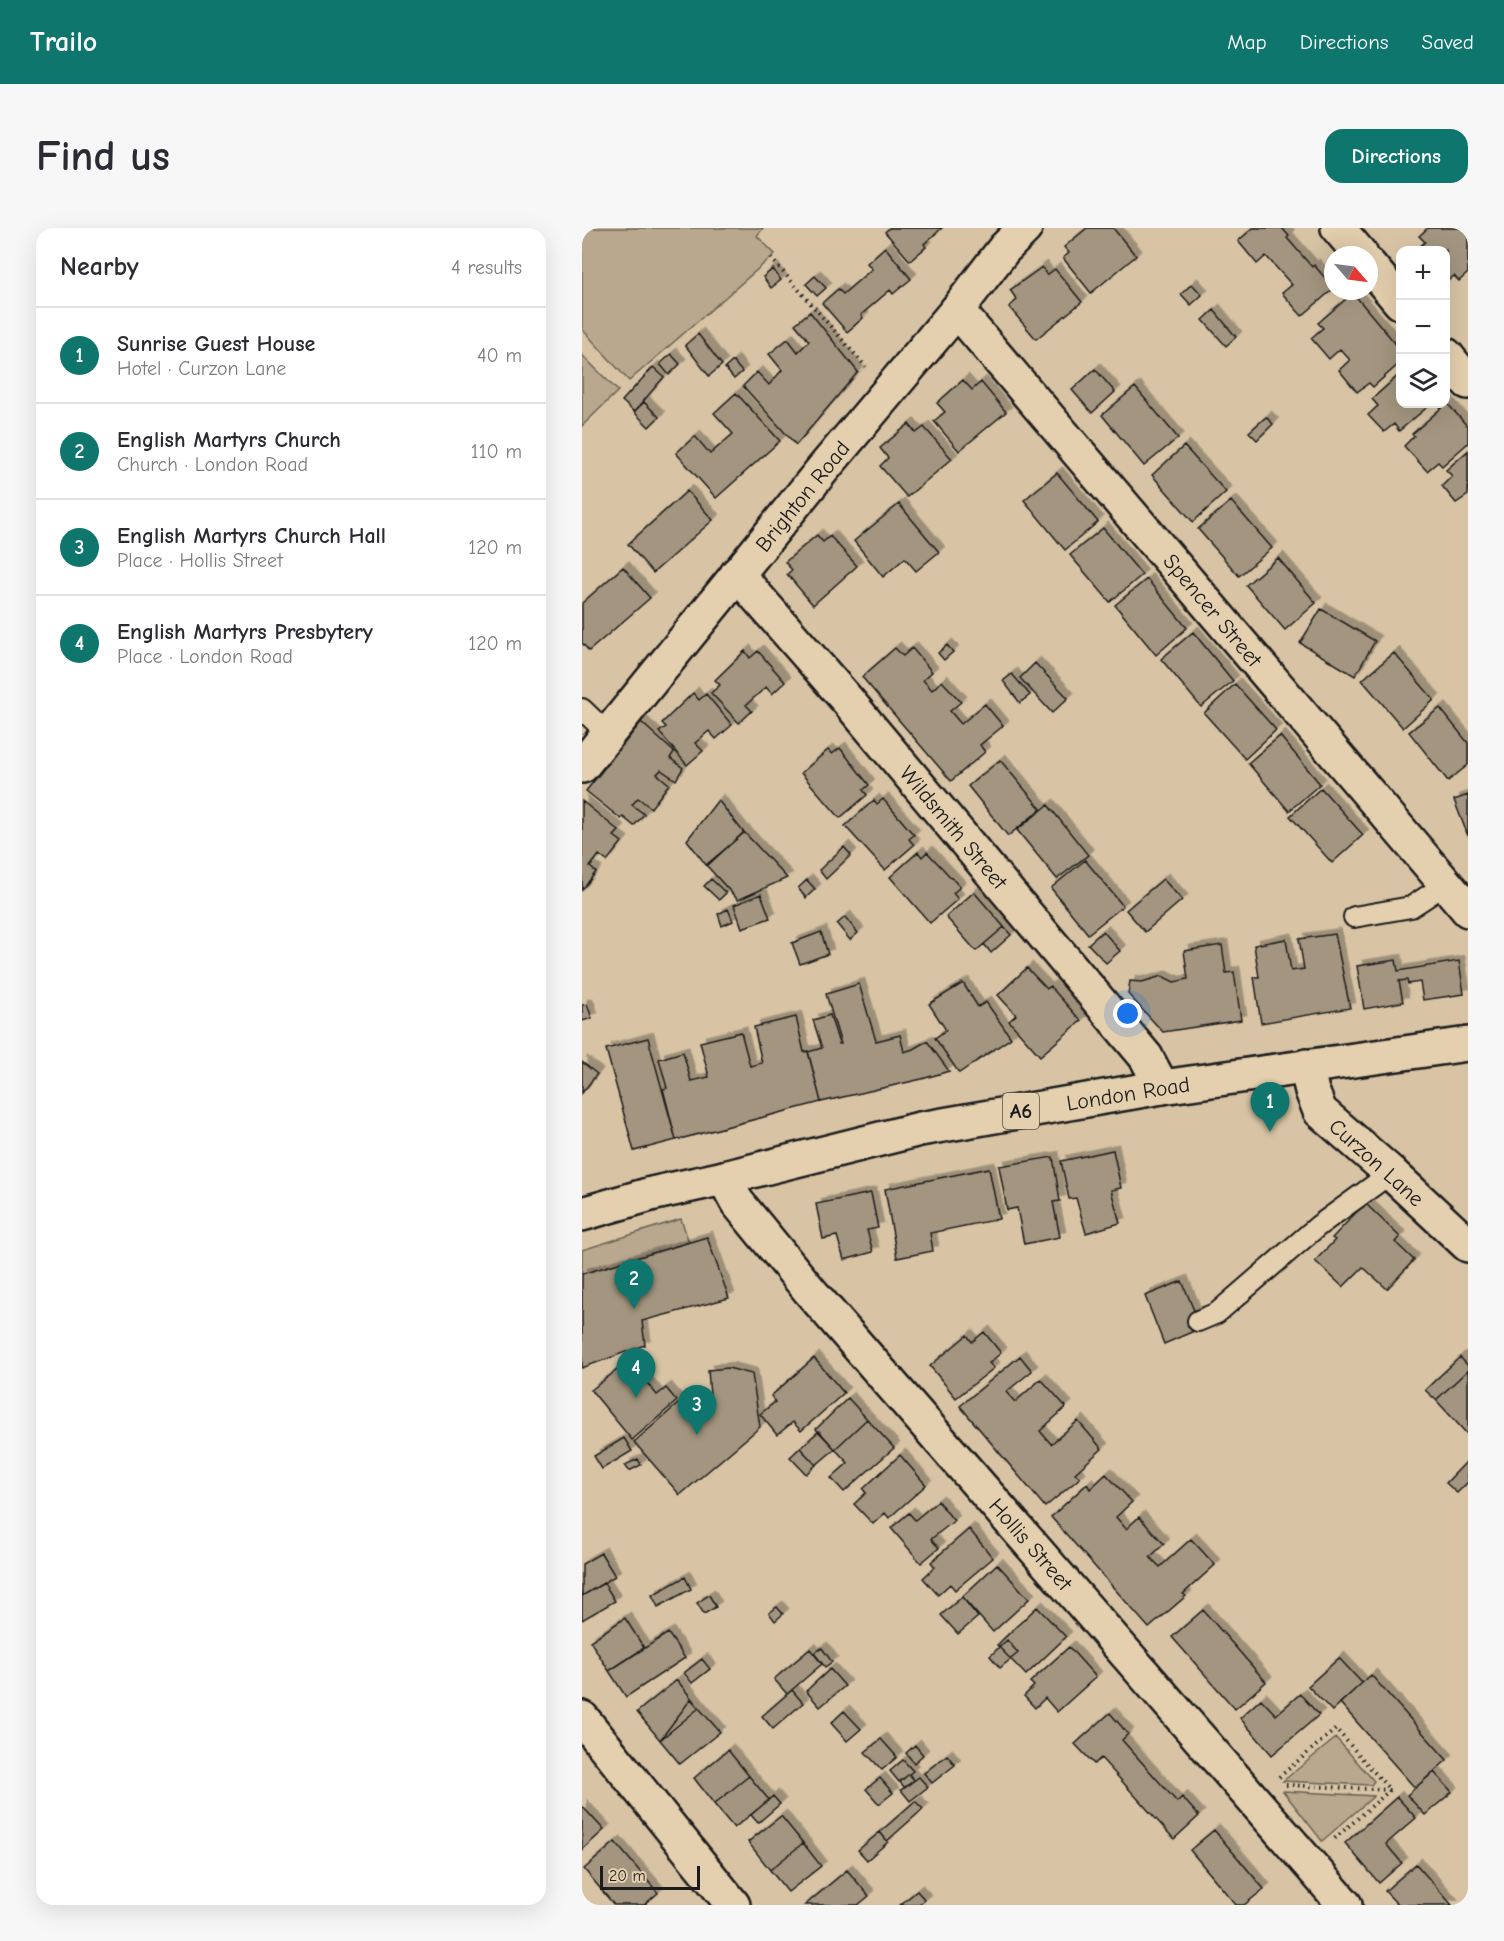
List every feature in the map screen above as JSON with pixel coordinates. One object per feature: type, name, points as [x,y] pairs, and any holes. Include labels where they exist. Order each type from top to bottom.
[{"type":"street","name":"Brighton Road","points":[[582,766],[823,469],[957,310],[1004,249],[1025,228]]},
{"type":"street","points":[[1338,228],[1353,246]]},
{"type":"street","points":[[1378,275],[1399,300]]},
{"type":"street","name":"Spencer Street","points":[[957,310],[1468,910]]},
{"type":"street","points":[[1450,360],[1468,382]]},
{"type":"street","name":"Wildsmith Street","points":[[738,574],[848,701],[1146,1056],[1162,1087]]},
{"type":"street","name":"London Road","points":[[582,1214],[651,1194],[920,1129],[1162,1087],[1468,1044]]},
{"type":"street","name":"Curzon Lane","points":[[1306,1066],[1320,1111],[1468,1245]]},
{"type":"street","name":"Hollis Street","points":[[724,1178],[737,1202],[774,1248],[1261,1792],[1307,1862],[1345,1905]]},
{"type":"street","points":[[582,1718],[733,1905]]},
{"type":"lane","points":[[582,709],[608,734]]},
{"type":"lane","points":[[1354,917],[1411,907],[1446,884]]},
{"type":"lane","points":[[1198,1321],[1217,1313],[1318,1226],[1391,1173]]},
{"type":"path","points":[[771,258],[888,392]]},
{"type":"path","points":[[1261,1792],[1336,1729],[1390,1790]]},
{"type":"path","points":[[1261,1792],[1390,1790]]},
{"type":"path","points":[[1307,1862],[1390,1790]]},
{"type":"shaded area","points":[[582,228],[763,228],[757,236],[775,254],[629,381],[582,329]]},
{"type":"shaded area","points":[[582,355],[618,391],[582,426]]},
{"type":"shaded area","points":[[681,1219],[689,1242],[582,1274],[582,1250]]},
{"type":"shaded area","points":[[1336,1738],[1374,1781],[1371,1785],[1283,1781]]},
{"type":"shaded area","points":[[1283,1791],[1374,1796],[1322,1841]]},
{"type":"building","points":[[889,228],[942,228],[910,261],[885,232]]},
{"type":"building","points":[[1087,228],[1113,228],[1136,256],[1091,293],[1063,258],[1069,253],[1064,247]]},
{"type":"building","points":[[1253,228],[1282,228],[1289,236],[1287,238],[1312,267],[1314,265],[1324,277],[1324,297],[1302,316],[1282,293],[1292,285],[1266,256],[1257,264],[1238,241]]},
{"type":"building","points":[[1428,228],[1466,228],[1468,231],[1468,273],[1459,281],[1454,276],[1450,279],[1450,246],[1420,246],[1425,242],[1419,236]]},
{"type":"building","points":[[885,247],[911,279],[893,294],[890,290],[861,315],[863,318],[847,332],[822,303],[838,289],[843,294],[872,269],[867,263]]},
{"type":"building","points":[[1042,267],[1047,275],[1055,269],[1082,302],[1036,339],[1009,307],[1017,300],[1010,290]]},
{"type":"building","points":[[773,269],[781,280],[771,288],[763,277]]},
{"type":"building","points":[[815,276],[826,288],[817,296],[806,284]]},
{"type":"building","points":[[1192,284],[1202,295],[1191,305],[1181,294]]},
{"type":"building","points":[[1345,300],[1359,300],[1396,344],[1396,367],[1373,387],[1369,383],[1357,392],[1339,370],[1350,360],[1340,349],[1329,359],[1311,338],[1323,328],[1318,323]]},
{"type":"building","points":[[1214,310],[1236,337],[1226,346],[1203,320]]},
{"type":"building","points":[[810,312],[858,372],[796,445],[743,386],[757,372],[769,385],[782,370],[769,354],[788,339],[798,352],[809,341],[795,324]]},
{"type":"building","points":[[698,334],[722,365],[709,376],[685,345]]},
{"type":"building","points":[[671,354],[680,364],[669,375],[660,364]]},
{"type":"building","points":[[733,361],[742,372],[734,379],[725,368]]},
{"type":"building","points":[[653,367],[664,377],[634,412],[622,401]]},
{"type":"building","points":[[1095,369],[1115,392],[1092,413],[1072,390]]},
{"type":"building","points":[[1396,378],[1396,408],[1426,408],[1399,431],[1394,424],[1384,432],[1368,415],[1378,406],[1372,399]]},
{"type":"building","points":[[963,380],[972,390],[981,382],[1006,412],[959,451],[934,421],[945,412],[937,403]]},
{"type":"building","points":[[1135,387],[1178,438],[1144,466],[1102,415]]},
{"type":"building","points":[[736,393],[780,441],[716,498],[676,453],[695,436],[710,454],[733,434],[714,413]]},
{"type":"building","points":[[644,402],[659,417],[649,427],[634,412]]},
{"type":"building","points":[[1450,406],[1468,427],[1468,443],[1442,466],[1438,462],[1427,471],[1404,446],[1414,436],[1412,434],[1441,408]]},
{"type":"building","points":[[1266,417],[1273,424],[1257,440],[1249,432]]},
{"type":"building","points":[[909,424],[916,433],[924,427],[952,459],[907,497],[880,466],[888,458],[880,448]]},
{"type":"building","points":[[1184,446],[1226,492],[1193,522],[1152,475]]},
{"type":"building","points":[[1468,451],[1468,495],[1456,503],[1442,486],[1452,476],[1446,470]]},
{"type":"building","points":[[1057,473],[1098,522],[1065,550],[1024,500]]},
{"type":"building","points":[[687,491],[713,520],[653,573],[628,544]]},
{"type":"building","points":[[1231,501],[1272,548],[1239,576],[1198,529]]},
{"type":"building","points":[[899,504],[939,552],[916,571],[905,558],[883,577],[854,541]]},
{"type":"building","points":[[1103,528],[1142,575],[1110,602],[1070,555]]},
{"type":"building","points":[[817,535],[823,542],[830,536],[857,566],[813,605],[787,574],[792,570],[785,562]]},
{"type":"building","points":[[1278,558],[1316,603],[1285,630],[1246,585]]},
{"type":"building","points":[[623,567],[650,598],[589,651],[582,643],[582,603]]},
{"type":"building","points":[[1147,579],[1187,628],[1156,655],[1115,605]]},
{"type":"building","points":[[1321,609],[1375,641],[1355,676],[1300,643]]},
{"type":"building","points":[[1193,632],[1233,681],[1201,707],[1161,659]]},
{"type":"building","points":[[947,645],[953,652],[944,660],[938,653]]},
{"type":"building","points":[[895,648],[903,656],[912,648],[932,672],[923,680],[932,690],[942,681],[961,702],[950,711],[961,724],[985,704],[1003,726],[980,745],[985,752],[951,781],[862,677]]},
{"type":"building","points":[[745,651],[750,658],[758,651],[785,682],[772,694],[766,687],[746,705],[752,711],[739,723],[711,693],[720,685],[715,680]]},
{"type":"building","points":[[1394,653],[1434,700],[1403,728],[1362,680]]},
{"type":"building","points":[[1035,663],[1068,698],[1052,713],[1020,678]]},
{"type":"building","points":[[1012,674],[1030,695],[1020,703],[1003,681]]},
{"type":"building","points":[[1235,684],[1276,730],[1245,759],[1204,713]]},
{"type":"building","points":[[693,693],[699,700],[706,694],[732,725],[716,739],[709,731],[695,743],[703,751],[687,765],[659,732],[666,727],[662,723]]},
{"type":"building","points":[[1440,708],[1468,743],[1468,765],[1448,781],[1409,732]]},
{"type":"building","points":[[641,722],[674,752],[670,758],[683,768],[676,780],[661,770],[657,774],[669,784],[651,808],[638,798],[632,805],[644,814],[634,826],[623,817],[621,819],[586,791]]},
{"type":"building","points":[[1280,736],[1320,784],[1289,811],[1248,763]]},
{"type":"building","points":[[840,748],[869,785],[863,790],[867,795],[840,818],[801,773],[828,750],[832,754]]},
{"type":"building","points":[[1000,760],[1041,809],[1008,836],[968,786]]},
{"type":"building","points":[[1321,788],[1363,835],[1332,863],[1290,816]]},
{"type":"building","points":[[1468,795],[1468,836],[1454,800]]},
{"type":"building","points":[[883,799],[914,835],[909,839],[914,845],[885,870],[845,826],[874,800],[877,804]]},
{"type":"building","points":[[718,800],[744,833],[706,865],[687,840]]},
{"type":"building","points":[[582,801],[619,831],[614,836],[622,842],[607,861],[599,855],[590,867],[596,872],[582,890]]},
{"type":"building","points":[[1048,805],[1088,855],[1057,879],[1017,830]]},
{"type":"building","points":[[744,832],[787,878],[738,900],[707,866]]},
{"type":"building","points":[[844,847],[851,855],[826,879],[819,870]]},
{"type":"building","points":[[918,852],[922,857],[927,852],[960,887],[953,893],[958,899],[930,923],[890,877]]},
{"type":"building","points":[[1085,860],[1123,906],[1088,934],[1051,888]]},
{"type":"building","points":[[711,879],[726,893],[719,900],[704,886]]},
{"type":"building","points":[[1163,879],[1182,900],[1145,932],[1126,910]]},
{"type":"building","points":[[807,880],[815,889],[806,898],[798,888]]},
{"type":"building","points":[[974,892],[1004,927],[976,951],[946,917]]},
{"type":"building","points":[[761,894],[770,918],[742,928],[734,905]]},
{"type":"building","points":[[728,909],[733,921],[722,926],[718,914]]},
{"type":"building","points":[[845,917],[858,933],[850,940],[837,924]]},
{"type":"building","points":[[1004,927],[1011,935],[991,953],[984,944]]},
{"type":"building","points":[[1103,931],[1120,951],[1106,963],[1088,944]]},
{"type":"building","points":[[821,932],[828,954],[800,964],[792,943]]},
{"type":"building","points":[[1335,934],[1350,1008],[1261,1023],[1254,977],[1259,977],[1254,945],[1286,939],[1291,971],[1304,969],[1299,939]]},
{"type":"building","points":[[1222,945],[1226,973],[1234,972],[1241,1020],[1163,1032],[1128,994],[1130,981],[1142,982],[1162,976],[1174,982],[1188,979],[1184,951]]},
{"type":"building","points":[[1396,960],[1398,971],[1459,961],[1464,994],[1423,1000],[1420,982],[1408,984],[1407,980],[1399,981],[1403,1002],[1364,1009],[1357,966]]},
{"type":"building","points":[[1027,968],[1047,989],[1050,986],[1081,1021],[1040,1056],[1009,1021],[1016,1015],[998,995]]},
{"type":"building","points":[[963,983],[978,1007],[986,1002],[1011,1038],[959,1073],[935,1038],[946,1030],[929,1004]]},
{"type":"building","points":[[859,984],[876,1041],[900,1035],[904,1052],[927,1041],[949,1071],[821,1102],[808,1052],[822,1048],[813,1020],[830,1015],[839,1044],[841,1044],[826,994]]},
{"type":"building","points":[[587,1004],[592,1018],[582,1021],[582,1005]]},
{"type":"building","points":[[796,1017],[804,1052],[808,1051],[821,1102],[676,1140],[663,1089],[667,1088],[659,1059],[683,1052],[691,1081],[709,1077],[700,1042],[741,1032],[750,1066],[762,1063],[754,1027]]},
{"type":"building","points":[[648,1038],[676,1140],[634,1151],[606,1049]]},
{"type":"building","points":[[582,1062],[597,1074],[582,1093]]},
{"type":"building","points":[[1113,1150],[1121,1188],[1111,1190],[1120,1223],[1086,1233],[1076,1198],[1069,1199],[1061,1161]]},
{"type":"building","points":[[1053,1157],[1060,1201],[1053,1202],[1060,1237],[1024,1244],[1017,1208],[1007,1210],[999,1166]]},
{"type":"building","points":[[989,1168],[999,1219],[930,1233],[933,1251],[897,1258],[885,1189]]},
{"type":"building","points":[[871,1193],[878,1228],[867,1230],[873,1252],[844,1260],[837,1236],[823,1239],[816,1204]]},
{"type":"building","points":[[1365,1203],[1400,1237],[1395,1242],[1414,1260],[1387,1289],[1363,1267],[1343,1287],[1315,1261],[1335,1240],[1332,1238]]},
{"type":"building","points":[[707,1237],[729,1298],[642,1321],[645,1345],[582,1368],[582,1274]]},
{"type":"building","points":[[1182,1281],[1201,1328],[1164,1344],[1145,1296]]},
{"type":"building","points":[[984,1332],[1001,1353],[989,1363],[994,1368],[956,1398],[930,1366],[967,1335],[972,1342]]},
{"type":"building","points":[[1020,1356],[1032,1371],[1006,1392],[1015,1402],[1041,1379],[1066,1407],[1040,1431],[1051,1444],[1078,1421],[1102,1449],[1075,1473],[1080,1478],[1045,1507],[960,1406]]},
{"type":"building","points":[[1460,1357],[1468,1366],[1468,1370],[1436,1400],[1425,1390]]},
{"type":"building","points":[[814,1358],[844,1393],[801,1431],[793,1422],[777,1435],[760,1414],[775,1402],[771,1396]]},
{"type":"building","points":[[629,1361],[657,1395],[666,1388],[677,1401],[632,1440],[591,1390]]},
{"type":"building","points":[[728,1368],[752,1374],[760,1427],[680,1495],[634,1442],[687,1396],[698,1411],[710,1396],[708,1370]]},
{"type":"building","points":[[1468,1370],[1468,1435],[1436,1400]]},
{"type":"building","points":[[848,1398],[867,1419],[835,1449],[816,1429]]},
{"type":"building","points":[[867,1419],[894,1448],[844,1492],[831,1478],[848,1463],[835,1449]]},
{"type":"building","points":[[819,1431],[835,1449],[816,1465],[800,1448]]},
{"type":"building","points":[[624,1438],[632,1451],[602,1469],[594,1456]]},
{"type":"building","points":[[800,1448],[816,1465],[806,1474],[790,1457]]},
{"type":"building","points":[[900,1455],[926,1485],[889,1518],[885,1513],[873,1524],[854,1504],[866,1493],[863,1489]]},
{"type":"building","points":[[638,1459],[641,1465],[629,1471],[625,1465]]},
{"type":"building","points":[[1467,1461],[1468,1482],[1457,1493],[1446,1483]]},
{"type":"building","points":[[1106,1474],[1132,1502],[1116,1517],[1126,1529],[1139,1517],[1164,1544],[1150,1557],[1160,1567],[1191,1539],[1215,1565],[1183,1594],[1186,1596],[1149,1628],[1051,1517],[1087,1484],[1090,1489]]},
{"type":"building","points":[[938,1501],[954,1521],[931,1539],[939,1548],[921,1563],[891,1528],[909,1513],[915,1520]]},
{"type":"building","points":[[969,1529],[993,1558],[955,1590],[950,1584],[938,1595],[923,1578],[935,1567],[931,1562]]},
{"type":"building","points":[[601,1553],[615,1576],[582,1596],[582,1564]]},
{"type":"building","points":[[997,1564],[1029,1599],[993,1632],[962,1597]]},
{"type":"building","points":[[685,1577],[691,1589],[658,1607],[652,1595]]},
{"type":"building","points":[[604,1583],[615,1601],[582,1620],[582,1596]]},
{"type":"building","points":[[709,1595],[716,1607],[704,1614],[697,1603]]},
{"type":"building","points":[[962,1597],[978,1617],[958,1634],[941,1615]]},
{"type":"building","points":[[777,1607],[783,1614],[775,1621],[769,1613]]},
{"type":"building","points":[[1037,1607],[1066,1637],[1026,1675],[997,1645]]},
{"type":"building","points":[[1203,1610],[1266,1682],[1235,1709],[1172,1637]]},
{"type":"building","points":[[625,1618],[644,1648],[609,1671],[590,1641]]},
{"type":"building","points":[[668,1633],[685,1658],[626,1697],[609,1671]]},
{"type":"building","points":[[1007,1640],[1018,1653],[1000,1668],[990,1656]]},
{"type":"building","points":[[1069,1647],[1096,1677],[1057,1712],[1045,1698],[1035,1708],[1024,1696],[1034,1686],[1030,1682]]},
{"type":"building","points":[[822,1648],[832,1662],[825,1667],[814,1653]]},
{"type":"building","points":[[810,1649],[822,1664],[787,1694],[774,1679]]},
{"type":"building","points":[[1339,1658],[1362,1683],[1332,1711],[1308,1686]]},
{"type":"building","points":[[702,1659],[710,1669],[692,1683],[684,1673]]},
{"type":"building","points":[[830,1669],[845,1686],[820,1707],[806,1691]]},
{"type":"building","points":[[1371,1675],[1447,1760],[1415,1788],[1340,1703]]},
{"type":"building","points":[[677,1680],[699,1708],[660,1740],[637,1712]]},
{"type":"building","points":[[792,1690],[803,1703],[773,1729],[762,1716]]},
{"type":"building","points":[[1300,1694],[1319,1715],[1272,1755],[1240,1718],[1261,1699],[1276,1715]]},
{"type":"building","points":[[691,1699],[720,1732],[680,1764],[660,1740]]},
{"type":"building","points":[[844,1711],[861,1729],[847,1741],[831,1723]]},
{"type":"building","points":[[1110,1713],[1128,1734],[1122,1740],[1177,1802],[1182,1797],[1199,1816],[1174,1839],[1101,1758],[1094,1764],[1075,1744]]},
{"type":"building","points":[[881,1739],[897,1757],[882,1770],[865,1752]]},
{"type":"building","points":[[915,1745],[923,1755],[914,1763],[906,1753]]},
{"type":"building","points":[[728,1750],[749,1776],[714,1804],[694,1778]]},
{"type":"building","points":[[947,1755],[955,1765],[932,1783],[924,1773]]},
{"type":"building","points":[[903,1760],[913,1771],[899,1782],[890,1771]]},
{"type":"building","points":[[1434,1772],[1452,1792],[1425,1815],[1407,1795]]},
{"type":"building","points":[[909,1774],[914,1780],[905,1788],[900,1782]]},
{"type":"building","points":[[749,1776],[769,1800],[734,1828],[714,1804]]},
{"type":"building","points":[[919,1777],[928,1787],[910,1801],[901,1790]]},
{"type":"building","points":[[880,1778],[893,1793],[879,1804],[866,1789]]},
{"type":"building","points":[[773,1796],[780,1804],[758,1823],[751,1815]]},
{"type":"building","points":[[1397,1797],[1416,1818],[1386,1844],[1402,1863],[1379,1883],[1345,1843]]},
{"type":"building","points":[[915,1801],[923,1809],[887,1841],[880,1832]]},
{"type":"building","points":[[582,1806],[604,1830],[582,1850]]},
{"type":"building","points":[[781,1816],[803,1843],[770,1870],[748,1842]]},
{"type":"building","points":[[1214,1830],[1264,1889],[1244,1905],[1236,1905],[1190,1850]]},
{"type":"building","points":[[880,1832],[888,1842],[867,1860],[858,1850]]},
{"type":"building","points":[[615,1842],[658,1893],[644,1905],[614,1905],[584,1869]]},
{"type":"building","points":[[803,1843],[821,1866],[788,1892],[770,1870]]},
{"type":"building","points":[[1416,1864],[1452,1905],[1398,1905],[1385,1891]]},
{"type":"building","points":[[847,1870],[869,1896],[858,1905],[805,1905]]},
{"type":"building","points":[[917,1891],[925,1900],[919,1905],[900,1905]]},
{"type":"place","name":"Sunrise Guest House","points":[[1270,1132]]},
{"type":"place","name":"English Martyrs Church","points":[[634,1309]]},
{"type":"place","name":"English Martyrs Presbytery","points":[[636,1398]]},
{"type":"place","name":"English Martyrs Church Hall","points":[[697,1435]]}]
